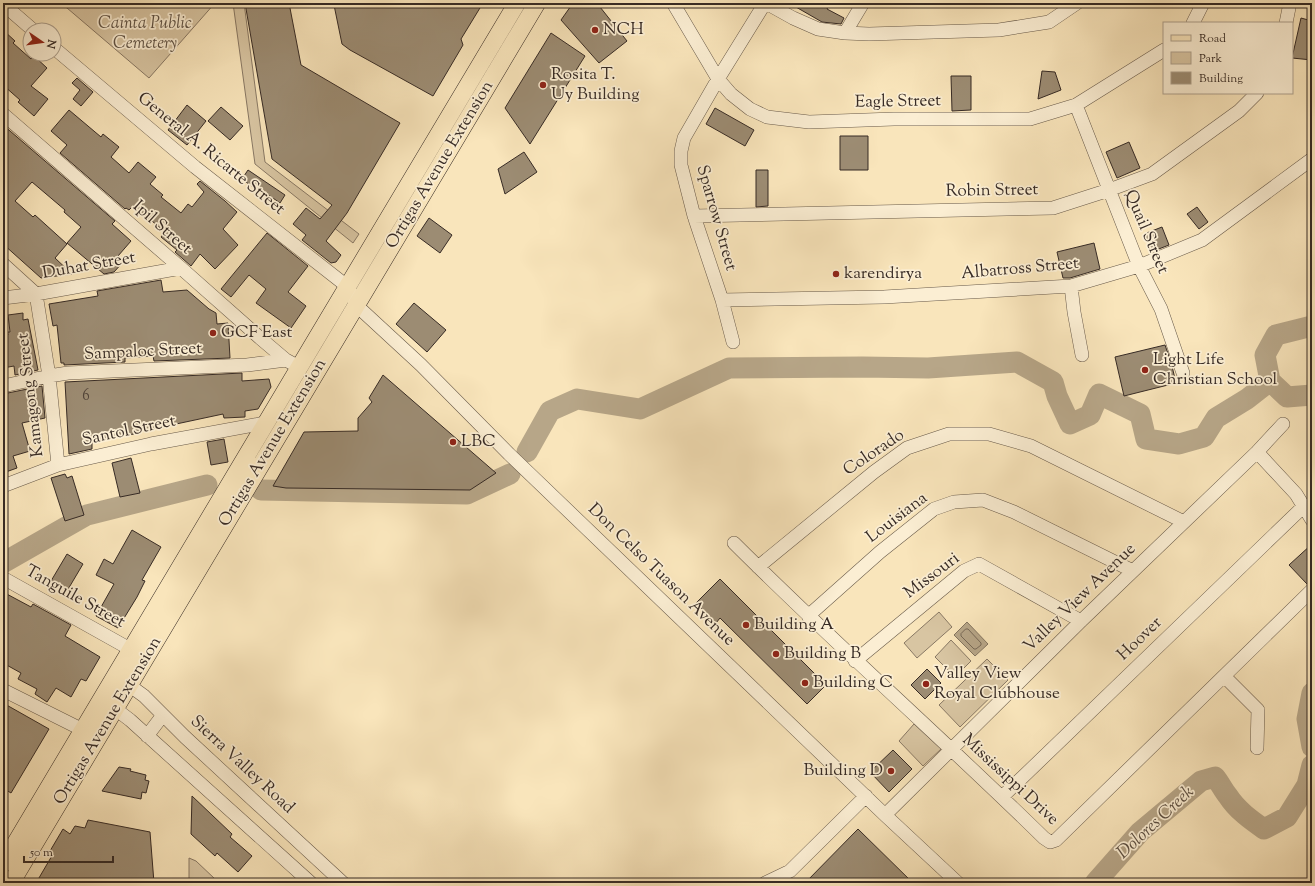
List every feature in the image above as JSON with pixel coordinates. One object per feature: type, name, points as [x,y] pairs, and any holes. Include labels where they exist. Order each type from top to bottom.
[{"type":"main road","name":"Ortigas Avenue Extension","points":[[3,864],[265,423],[293,364],[348,286],[517,3]]},
{"type":"main road","name":"Ortigas Avenue Extension","points":[[11,883],[537,3]]},
{"type":"street","name":"Eagle Street","points":[[673,3],[718,79],[731,94],[750,109],[767,117],[809,122],[894,119],[1030,119],[1076,105],[1163,51]]},
{"type":"street","name":"Sparrow Street","points":[[733,342],[722,300],[694,216],[681,166],[681,151],[684,138],[718,79],[766,3]]},
{"type":"street","points":[[766,3],[793,18],[818,29],[845,33],[869,34],[999,30],[1049,22],[1077,3]]},
{"type":"street","points":[[845,33],[863,3]]},
{"type":"street","points":[[1194,22],[1203,3]]},
{"type":"street","points":[[1286,22],[1290,3]]},
{"type":"street","points":[[3,4],[24,22]]},
{"type":"street","name":"General A. Ricarte Street","points":[[62,55],[194,167],[348,286]]},
{"type":"street","name":"Robin Street","points":[[694,216],[1053,208],[1152,174],[1239,111],[1257,94]]},
{"type":"street","name":"Quail Street","points":[[1076,105],[1139,266],[1161,309],[1183,373]]},
{"type":"street","name":"Ipil Street","points":[[3,114],[260,338],[293,364]]},
{"type":"street","name":"Albatross Street","points":[[722,300],[884,297],[1071,286],[1139,266],[1202,240],[1312,159]]},
{"type":"street","points":[[3,264],[36,294]]},
{"type":"street","name":"Duhat Street","points":[[3,298],[36,294],[181,268]]},
{"type":"street","name":"Don Celso Tuason Avenue","points":[[348,286],[356,305],[421,365],[509,454],[885,815],[958,883]]},
{"type":"street","points":[[1071,286],[1082,355]]},
{"type":"street","name":"Kamagong Street","points":[[36,294],[49,376],[58,465]]},
{"type":"street","name":"Sampaloc Street","points":[[3,386],[68,373],[293,364]]},
{"type":"street","name":"Santol Street","points":[[3,486],[58,465],[151,444],[265,423]]},
{"type":"street","name":"Valley View Avenue","points":[[885,815],[1081,621],[1257,452],[1283,424]]},
{"type":"street","name":"Colorado","points":[[758,567],[874,472],[907,448],[949,434],[989,434],[1031,446],[1184,522]]},
{"type":"street","points":[[1257,452],[1296,494],[1312,520]]},
{"type":"street","name":"Louisiana","points":[[808,616],[880,552],[934,509],[954,502],[983,500],[1014,512],[1133,571]]},
{"type":"street","name":"Hoover","points":[[1002,797],[1304,507]]},
{"type":"street","name":"Mississippi Drive","points":[[734,543],[855,661],[1050,842],[1056,840],[1312,590]]},
{"type":"street","name":"Missouri","points":[[855,661],[964,571],[979,564],[1081,621]]},
{"type":"street","name":"Tanguile Street","points":[[3,578],[130,649]]},
{"type":"street","name":"Sierra Valley Road","points":[[115,675],[144,696],[343,883]]},
{"type":"street","points":[[1224,676],[1258,710],[1257,748]]},
{"type":"street","points":[[3,690],[83,730]]},
{"type":"street","points":[[101,698],[115,708],[147,736],[311,883]]},
{"type":"street","points":[[147,736],[163,715]]},
{"type":"street","points":[[765,883],[790,871],[866,796]]},
{"type":"street","points":[[287,862],[303,846]]},
{"type":"green space","name":"Cainta Public Cemetery","points":[[59,3],[215,3],[149,78],[67,8]]},
{"type":"green space","name":"Cainta Public Cemetery","points":[[233,3],[244,3],[265,162],[359,234],[353,243],[255,164]]},
{"type":"green space","points":[[939,612],[952,627],[917,658],[904,643]]},
{"type":"green space","points":[[951,640],[971,661],[955,677],[935,657]]},
{"type":"green space","points":[[987,659],[1008,680],[960,727],[939,705]]},
{"type":"green space","points":[[914,724],[941,749],[923,766],[899,741]]},
{"type":"green space","points":[[189,858],[196,861],[215,879],[212,883],[189,883]]},
{"type":"water","points":[[967,622],[988,644],[975,656],[954,635]]},
{"type":"building","points":[[245,3],[289,3],[301,65],[400,123],[347,213],[326,241],[341,255],[336,262],[331,263],[302,240],[306,235],[293,224],[306,208],[320,219],[332,205],[272,159]]},
{"type":"building","points":[[352,3],[483,3],[461,39],[463,45],[433,96],[350,50],[342,44],[334,5]]},
{"type":"building","name":"NCH","points":[[573,3],[593,3],[600,7],[627,41],[599,63],[561,20]]},
{"type":"building","points":[[789,3],[830,3],[827,9],[844,18],[841,24],[822,22]]},
{"type":"building","points":[[1301,18],[1312,21],[1312,60],[1293,58]]},
{"type":"building","points":[[3,30],[15,41],[13,43],[22,51],[22,62],[40,62],[47,68],[31,86],[48,99],[34,116],[18,102],[20,100],[3,85]]},
{"type":"building","name":"Rosita T. Uy Building","points":[[551,33],[585,56],[530,144],[505,108]]},
{"type":"building","points":[[1042,71],[1055,72],[1061,90],[1038,99]]},
{"type":"building","points":[[951,76],[971,76],[971,110],[952,111]]},
{"type":"building","points":[[77,78],[93,92],[81,106],[73,99],[80,90],[72,83]]},
{"type":"building","points":[[187,105],[206,121],[187,145],[168,130]]},
{"type":"building","points":[[221,107],[243,126],[230,140],[208,121]]},
{"type":"building","points":[[715,108],[754,130],[745,146],[706,124]]},
{"type":"building","points":[[69,110],[101,137],[103,134],[119,147],[111,157],[129,173],[138,162],[156,177],[150,184],[163,195],[161,197],[181,213],[188,204],[192,207],[204,192],[197,184],[200,181],[237,212],[223,229],[238,245],[215,269],[200,254],[191,266],[175,252],[177,250],[161,237],[165,232],[146,216],[145,217],[132,207],[129,210],[126,208],[125,209],[60,153],[67,145],[51,131]]},
{"type":"building","points":[[3,125],[115,221],[112,224],[131,241],[118,256],[124,261],[114,272],[104,274],[67,243],[81,227],[64,212],[65,210],[32,182],[15,201],[33,217],[35,215],[67,244],[55,258],[72,274],[41,278],[3,244]]},
{"type":"building","points":[[840,136],[868,136],[868,170],[840,170]]},
{"type":"building","points":[[1129,142],[1140,168],[1117,178],[1106,152]]},
{"type":"building","points":[[524,152],[537,172],[505,194],[498,169]]},
{"type":"building","points":[[248,170],[285,195],[280,203],[260,189],[258,191],[242,179]]},
{"type":"building","points":[[756,170],[768,170],[768,206],[756,207]]},
{"type":"building","points":[[1197,207],[1208,222],[1199,229],[1187,214]]},
{"type":"building","points":[[429,218],[452,235],[440,253],[417,236]]},
{"type":"building","points":[[1162,227],[1169,245],[1151,252],[1144,234]]},
{"type":"building","points":[[267,233],[308,266],[288,292],[306,306],[291,328],[256,303],[266,289],[249,275],[231,297],[221,289]]},
{"type":"building","points":[[1094,243],[1100,269],[1070,278],[1063,278],[1057,252]]},
{"type":"building","points":[[161,280],[163,292],[187,290],[209,309],[216,313],[217,324],[228,323],[230,358],[154,361],[153,356],[125,358],[125,362],[64,365],[64,363],[61,363],[57,325],[53,326],[49,304],[98,296],[97,291]]},
{"type":"building","points":[[414,303],[446,330],[427,352],[396,324]]},
{"type":"building","points":[[23,313],[23,320],[28,319],[38,370],[15,375],[14,366],[3,368],[3,336],[8,335],[7,332],[10,332],[8,315]]},
{"type":"building","name":"Light Life Christian School","points":[[1165,345],[1176,383],[1124,396],[1115,357]]},
{"type":"building","points":[[242,373],[242,381],[269,379],[271,387],[258,409],[245,411],[245,417],[224,418],[223,414],[134,434],[92,441],[92,449],[69,454],[65,382]]},
{"type":"building","points":[[383,375],[496,473],[470,490],[286,488],[273,486],[304,432],[358,431],[358,418],[372,402],[369,398]]},
{"type":"building","points":[[42,386],[45,418],[22,423],[30,451],[13,456],[17,468],[3,473],[3,394]]},
{"type":"building","points":[[224,439],[228,462],[211,465],[207,442]]},
{"type":"building","points":[[131,458],[140,493],[120,497],[112,463]]},
{"type":"building","points":[[65,474],[67,478],[72,476],[84,515],[65,521],[51,478]]},
{"type":"building","points":[[132,530],[161,547],[142,580],[145,581],[137,597],[118,628],[96,616],[114,584],[96,575],[104,559],[113,564]]},
{"type":"building","points":[[1312,544],[1312,582],[1307,584],[1289,565]]},
{"type":"building","points":[[67,554],[83,564],[67,591],[51,581]]},
{"type":"building","points":[[720,579],[826,685],[807,704],[720,618],[716,623],[696,603]]},
{"type":"building","points":[[3,592],[31,607],[33,604],[71,625],[65,636],[100,657],[86,681],[81,679],[71,697],[56,688],[47,702],[35,694],[37,689],[18,679],[21,673],[3,663]]},
{"type":"building","name":"Valley View Royal Clubhouse","points":[[927,669],[941,683],[925,699],[911,685]]},
{"type":"building","points":[[3,703],[49,729],[11,793],[3,788]]},
{"type":"building","name":"Building D","points":[[893,750],[912,769],[889,792],[870,772]]},
{"type":"building","points":[[119,767],[131,769],[130,771],[146,775],[145,780],[149,781],[146,793],[142,792],[141,799],[102,791]]},
{"type":"building","points":[[192,796],[232,834],[230,837],[252,856],[238,872],[217,853],[215,856],[191,834]]},
{"type":"building","points":[[88,820],[150,832],[154,883],[36,883],[53,854],[50,851],[63,829],[70,834],[75,826],[85,828]]},
{"type":"building","points":[[858,829],[913,883],[805,883]]},
{"type":"waterway","points":[[1312,326],[1276,335],[1265,355],[1270,381],[1287,397],[1312,395]]},
{"type":"waterway","points":[[527,452],[550,411],[577,399],[640,409],[729,368],[928,368],[1017,362],[1053,382],[1057,396],[1070,424],[1090,415],[1099,394],[1140,414],[1146,439],[1179,444],[1204,437],[1216,418],[1247,399],[1270,381]]},
{"type":"waterway","points":[[261,490],[467,494],[510,474]]},
{"type":"waterway","points":[[3,563],[87,515],[207,485]]},
{"type":"waterway","points":[[1312,693],[1307,719],[1312,747]]},
{"type":"waterway","name":"Dolores Creek","points":[[1095,883],[1140,832],[1201,781],[1215,777],[1236,806],[1264,829],[1287,817],[1307,785],[1312,765]]},
{"type":"place","name":"NCH","points":[[595,30]]},
{"type":"place","name":"Rosita T. Uy Building","points":[[543,85]]},
{"type":"place","name":"karendirya","points":[[836,274]]},
{"type":"place","name":"GCF East","points":[[213,333]]},
{"type":"place","name":"Light Life Christian School","points":[[1145,370]]},
{"type":"place","name":"LBC","points":[[453,442]]},
{"type":"place","name":"Building A","points":[[746,625]]},
{"type":"place","name":"Building B","points":[[776,654]]},
{"type":"place","name":"Building C","points":[[805,683]]},
{"type":"place","name":"Valley View Royal Clubhouse","points":[[926,684]]},
{"type":"place","name":"Building D","points":[[891,771]]}]
